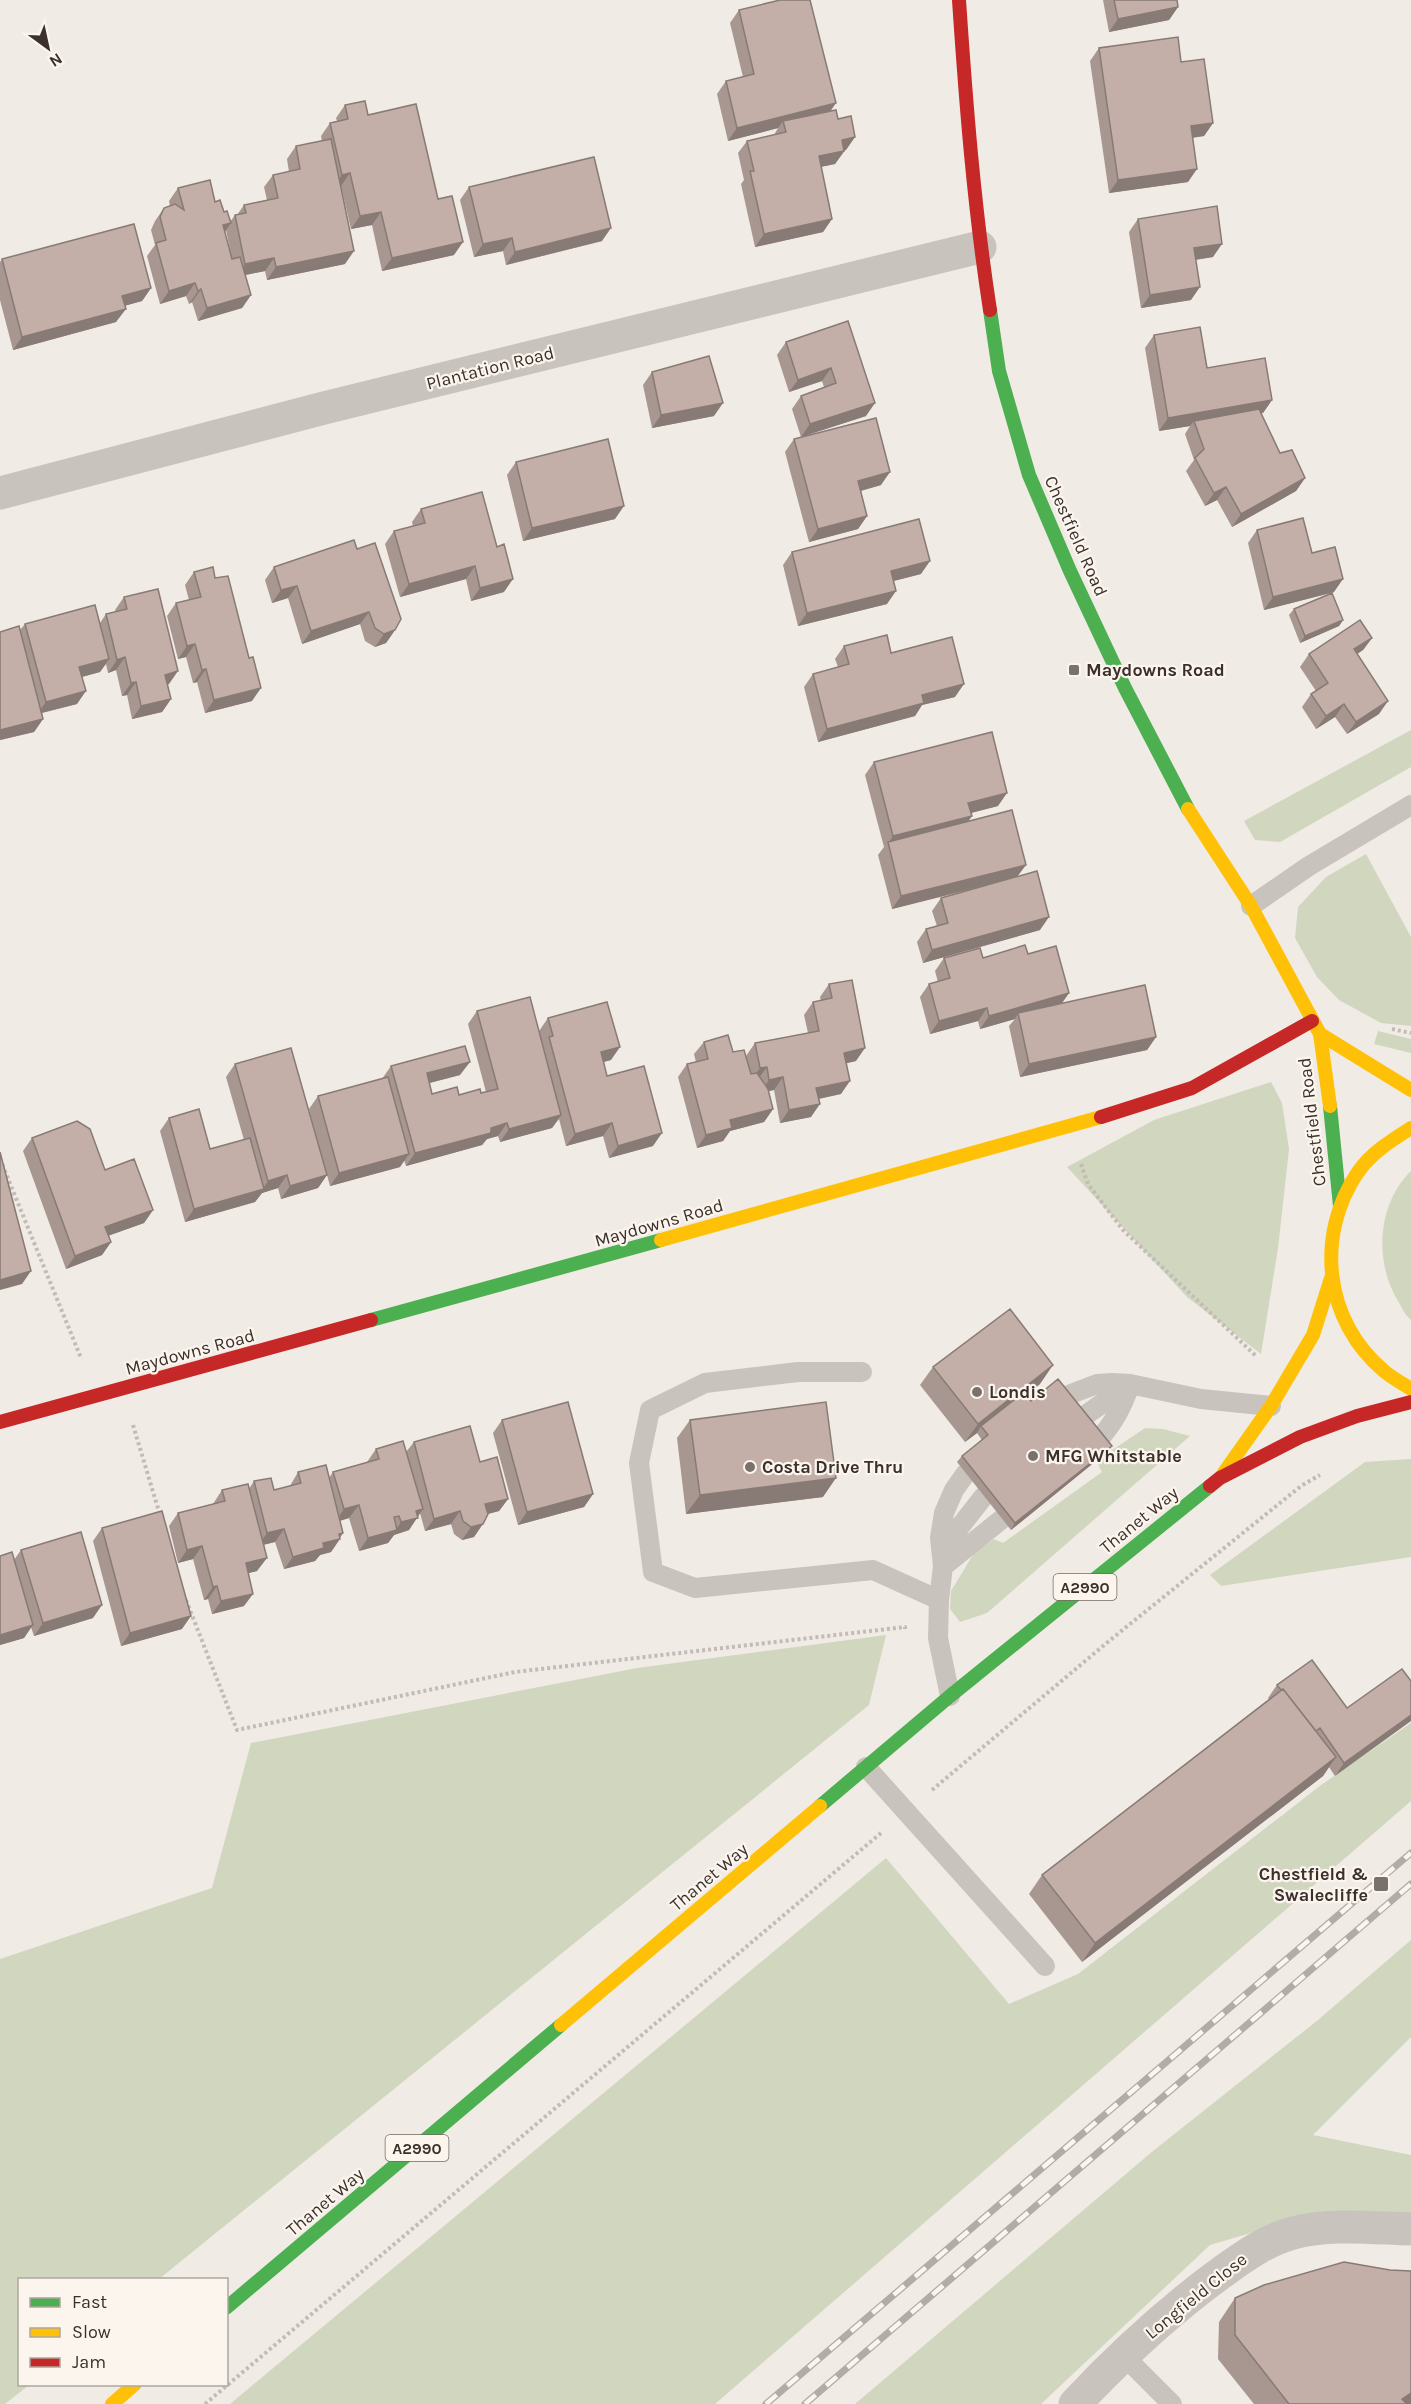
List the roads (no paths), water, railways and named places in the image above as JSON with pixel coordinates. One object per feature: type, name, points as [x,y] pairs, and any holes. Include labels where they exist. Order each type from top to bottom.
[{"type":"street","name":"Chestfield Road","points":[[959,0],[968,128],[980,247],[999,371],[1029,474],[1070,571],[1130,698],[1195,822],[1251,906],[1320,1034],[1333,1128],[1340,1206]]},
{"type":"street","name":"Plantation Road","points":[[0,493],[324,408],[980,247]]},
{"type":"street","name":"Maydowns Road","points":[[0,1422],[1069,1127],[1192,1088],[1312,1021]]},
{"type":"street","name":"Chestfield Road","points":[[1320,1034],[1411,1090]]},
{"type":"street","points":[[1411,1128],[1384,1144],[1358,1172],[1340,1206],[1331,1242],[1331,1278],[1341,1317],[1363,1352],[1392,1380],[1411,1389]]},
{"type":"street","name":"Thanet Way","points":[[1220,1478],[1271,1406],[1313,1335],[1331,1278]]},
{"type":"street","name":"Thanet Way","points":[[228,2306],[950,1696],[1220,1478],[1300,1437],[1357,1416],[1411,1402]]},
{"type":"street","name":"Longfield Close","points":[[1075,2404],[1123,2355],[1198,2289],[1261,2245],[1293,2233],[1340,2227],[1411,2229]]},
{"type":"street","points":[[112,2404],[134,2386]]},
{"type":"lane","points":[[1251,906],[1309,866],[1411,805]]},
{"type":"lane","points":[[862,1372],[798,1372],[705,1383],[650,1410],[639,1463],[653,1572],[695,1588],[873,1570],[939,1600]]},
{"type":"lane","points":[[1063,1397],[1096,1384],[1130,1384],[1201,1399],[1271,1406]]},
{"type":"lane","points":[[1080,1419],[1130,1384]]},
{"type":"lane","points":[[1097,1441],[1109,1429],[1119,1412],[1130,1384]]},
{"type":"lane","points":[[950,1696],[938,1638],[943,1566],[940,1538],[944,1513],[954,1490],[966,1473]]},
{"type":"lane","points":[[943,1566],[959,1528],[984,1496]]},
{"type":"lane","points":[[943,1566],[1002,1519]]},
{"type":"lane","points":[[866,1767],[1045,1966]]},
{"type":"lane","points":[[1123,2355],[1172,2404]]},
{"type":"railway","points":[[766,2404],[1411,1853]]},
{"type":"railway","points":[[805,2404],[1411,1884]]},
{"type":"place","name":"Maydowns Road","points":[[1074,670]]},
{"type":"place","name":"Londis","points":[[977,1392]]},
{"type":"place","name":"MFG Whitstable","points":[[1033,1456]]},
{"type":"place","name":"Costa Drive Thru","points":[[750,1467]]},
{"type":"place","name":"Chestfield & Swalecliffe","points":[[1381,1884]]}]
